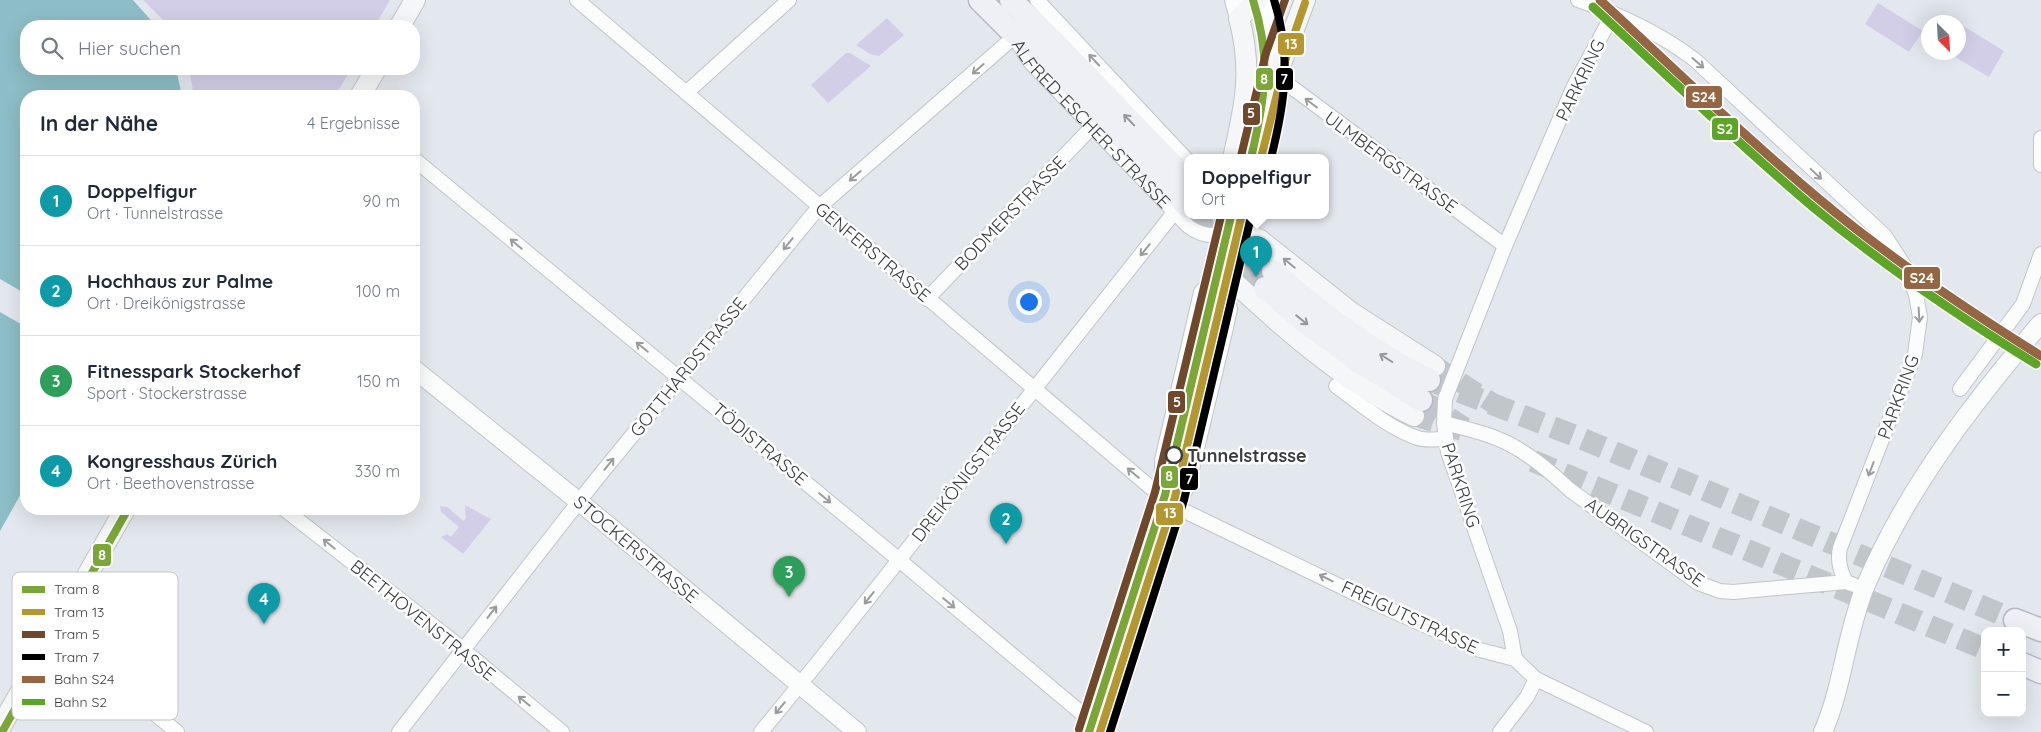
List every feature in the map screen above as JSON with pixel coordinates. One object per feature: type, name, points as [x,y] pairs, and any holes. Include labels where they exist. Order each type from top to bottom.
[{"type":"main road","points":[[403,20],[415,0]]},
{"type":"main road","name":"ALFRED-ESCHER-STRASSE","points":[[980,0],[1011,33],[1039,50],[1180,208]]},
{"type":"main road","name":"ALFRED-ESCHER-STRASSE","points":[[1011,0],[1184,177]]},
{"type":"main road","points":[[1234,154],[1243,113],[1248,75],[1245,38],[1236,9],[1257,0]]},
{"type":"main road","points":[[1260,154],[1279,72],[1305,0]]},
{"type":"main road","points":[[364,90],[372,75]]},
{"type":"main road","points":[[1227,224],[1260,240],[1352,313],[1425,391],[1371,392],[1286,329],[1222,271],[1227,224]]},
{"type":"main road","points":[[1269,280],[1305,322],[1361,363],[1425,391]]},
{"type":"main road","points":[[89,572],[122,515]]},
{"type":"main road","points":[[2016,620],[2041,630]]},
{"type":"main road","points":[[2026,666],[2041,672]]},
{"type":"main road","points":[[0,728],[12,707]]},
{"type":"street","name":"GENFERSTRASSE","points":[[577,0],[1170,504]]},
{"type":"street","points":[[686,93],[790,0]]},
{"type":"street","points":[[1261,0],[1279,72]]},
{"type":"street","points":[[1578,0],[1613,14]]},
{"type":"street","points":[[1045,2],[1184,157]]},
{"type":"street","name":"PARKRING","points":[[1515,659],[1510,631],[1445,439],[1444,399],[1505,246],[1574,86],[1613,14],[1682,50],[1695,60],[1885,236],[1907,270],[1916,295],[1920,317],[1915,354],[1840,548],[1840,569],[1846,582]]},
{"type":"street","name":"ALFRED-ESCHER-STRASSE","points":[[1011,33],[1031,63],[1092,127],[1180,208]]},
{"type":"street","name":"GOTTHARDSTRASSE","points":[[399,732],[546,543],[820,207],[1011,33]]},
{"type":"street","name":"ULMBERGSTRASSE","points":[[1279,72],[1505,246]]},
{"type":"street","name":"BODMERSTRASSE","points":[[927,299],[1092,127]]},
{"type":"street","points":[[2041,138],[2041,165]]},
{"type":"street","name":"TÖDISTRASSE","points":[[420,164],[899,560],[1102,731]]},
{"type":"street","name":"DREIKÖNIGSTRASSE","points":[[761,732],[1180,208]]},
{"type":"street","name":"ALFRED-ESCHER-STRASSE","points":[[1185,219],[1188,226],[1202,234],[1218,236],[1227,224]]},
{"type":"street","points":[[1960,389],[2023,304],[2041,254]]},
{"type":"street","points":[[1102,731],[1167,527],[1170,504],[1162,486],[1162,460],[1201,292],[1222,271]]},
{"type":"street","points":[[1170,504],[1182,496],[1188,486],[1225,332],[1230,309],[1222,271]]},
{"type":"street","points":[[1823,732],[1831,712],[1864,589],[1877,560],[1913,494],[1977,402],[2041,323]]},
{"type":"street","name":"STOCKERSTRASSE","points":[[420,374],[579,502],[857,732]]},
{"type":"street","points":[[1336,386],[1380,417],[1419,439],[1445,439]]},
{"type":"street","name":"AUBRIGSTRASSE","points":[[1444,423],[1471,429],[1516,448],[1552,473],[1570,490],[1698,583],[1709,588],[1733,592],[1846,582],[1864,589]]},
{"type":"street","name":"FREIGUTSTRASSE","points":[[1170,504],[1480,650],[1515,659],[1536,679],[1646,732]]},
{"type":"street","name":"BEETHOVENSTRASSE","points":[[292,515],[562,732]]},
{"type":"street","points":[[1500,732],[1527,697],[1536,679]]},
{"type":"street","points":[[162,720],[177,732]]},
{"type":"shaded area","points":[[143,0],[390,0],[378,20],[163,20]]},
{"type":"shaded area","points":[[1878,3],[1921,30],[1921,34],[1909,52],[1865,24]]},
{"type":"shaded area","points":[[887,18],[904,35],[879,56],[870,54],[856,45]]},
{"type":"shaded area","points":[[1966,28],[2004,51],[1989,77],[1960,60],[1966,60]]},
{"type":"shaded area","points":[[846,53],[850,53],[871,66],[828,103],[811,85]]},
{"type":"shaded area","points":[[190,75],[347,75],[339,90],[193,90]]},
{"type":"shaded area","points":[[465,505],[491,519],[463,554],[441,537],[447,534],[451,537],[459,527],[441,512],[440,506],[447,507],[464,521],[466,518]]},
{"type":"water","points":[[0,0],[133,0],[151,20],[20,20],[20,75],[177,75],[181,90],[20,90],[20,496],[0,531]]},
{"type":"pier","points":[[0,279],[20,291],[20,324],[0,312]]},
{"type":"tunnel","points":[[1200,219],[1265,288]]},
{"type":"tunnel","points":[[1227,223],[1273,271]]},
{"type":"tunnel","points":[[1435,366],[1494,404]]},
{"type":"tunnel","points":[[1429,380],[1573,435],[2015,620]]},
{"type":"tunnel","points":[[1421,400],[1464,428]]},
{"type":"tunnel","points":[[1414,416],[1462,431]]},
{"type":"tunnel","points":[[1533,461],[1981,647]]},
{"type":"tram line","name":"8","points":[[1252,154],[1260,116],[1264,79],[1263,42],[1253,0]]},
{"type":"tram line","name":"7","points":[[1272,154],[1280,118],[1285,79],[1283,40],[1274,0]]},
{"type":"tram line","name":"5","points":[[1241,154],[1266,53],[1285,0]]},
{"type":"tram line","name":"13","points":[[1262,154],[1286,58],[1305,3]]},
{"type":"tram line","name":"5","points":[[1079,729],[1155,492],[1220,219]]},
{"type":"tram line","name":"8","points":[[1089,732],[1165,495],[1230,219]]},
{"type":"tram line","name":"13","points":[[1100,732],[1175,497],[1241,219]]},
{"type":"tram line","name":"7","points":[[1110,732],[1184,500],[1250,221]]},
{"type":"tram line","name":"8","points":[[92,572],[125,515]]},
{"type":"tram line","name":"8","points":[[2,732],[12,714]]},
{"type":"rail line","name":"S24","points":[[1600,0],[1735,126],[1845,220],[1927,281],[2041,356]]},
{"type":"rail line","name":"S2","points":[[1593,7],[1757,158],[1839,228],[1922,289],[2036,364]]},
{"type":"place","name":"Doppelfigur","points":[[1256,277]]},
{"type":"place","name":"Tunnelstrasse","points":[[1174,455]]},
{"type":"place","name":"Hochhaus zur Palme","points":[[1006,544]]},
{"type":"place","name":"Fitnesspark Stockerhof","points":[[789,597]]},
{"type":"place","name":"Kongresshaus Zürich","points":[[264,624]]}]
